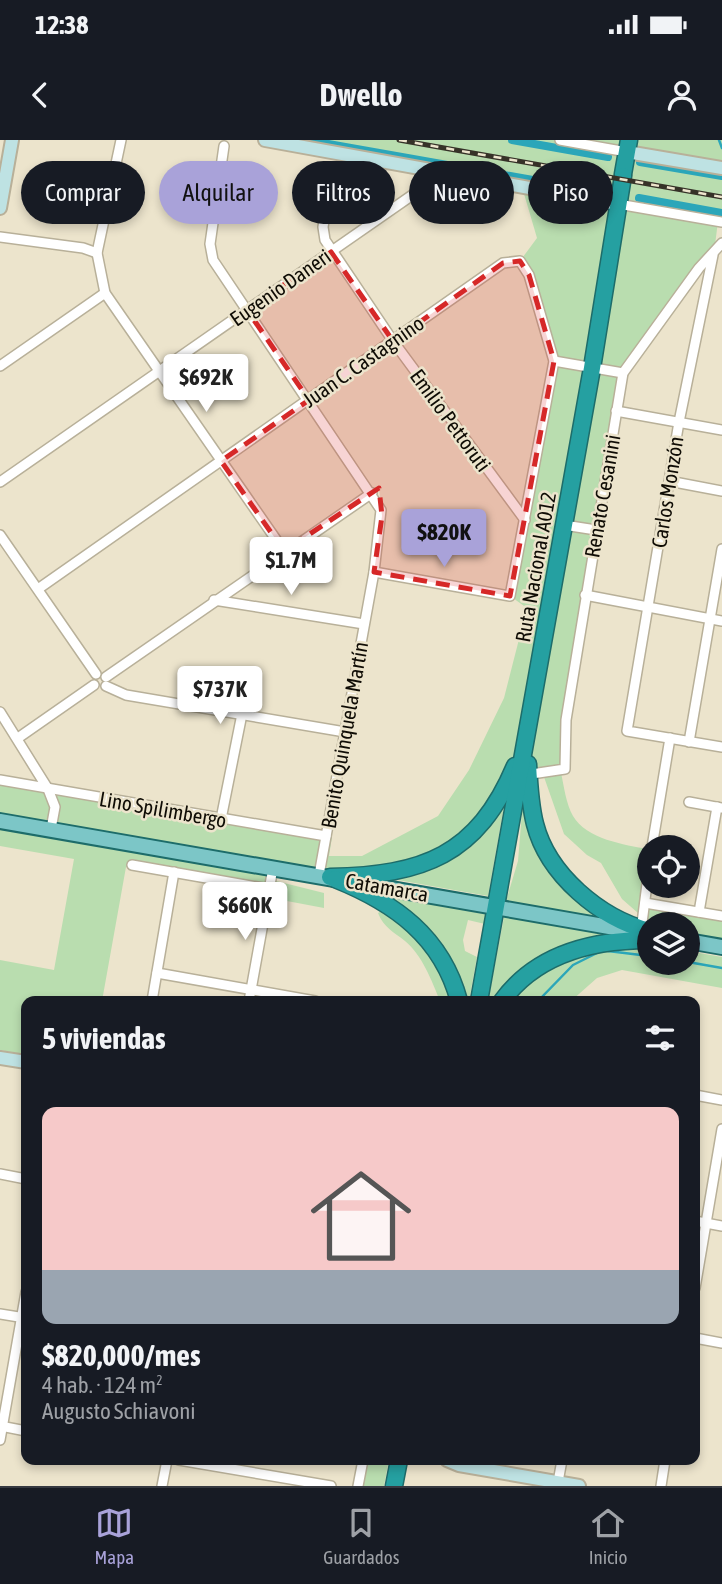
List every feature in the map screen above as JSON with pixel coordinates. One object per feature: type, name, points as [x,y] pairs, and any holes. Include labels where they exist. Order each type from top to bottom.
[{"type":"highway","name":"Ruta Nacional A012","points":[[519,776],[592,368],[628,146]]},
{"type":"highway","points":[[324,876],[401,871],[442,856],[480,826],[519,776]]},
{"type":"highway","points":[[480,996],[519,776]]},
{"type":"highway","points":[[519,776],[535,824],[551,857],[587,898],[608,914],[637,928]]},
{"type":"highway","points":[[324,876],[395,908],[413,923],[443,958],[457,996]]},
{"type":"highway","points":[[507,996],[535,969],[569,950],[637,935]]},
{"type":"highway","points":[[394,1486],[398,1465]]},
{"type":"main road","points":[[265,140],[618,204]]},
{"type":"main road","points":[[0,208],[8,145]]},
{"type":"main road","points":[[628,146],[722,168]]},
{"type":"main road","name":"Catamarca","points":[[0,821],[637,931]]},
{"type":"main road","points":[[700,943],[722,947]]},
{"type":"main road","points":[[0,1058],[21,1061]]},
{"type":"main road","points":[[459,1465],[579,1486]]},
{"type":"street","points":[[121,140],[97,254],[105,293],[284,551]]},
{"type":"street","points":[[560,140],[628,146]]},
{"type":"street","name":"Benito Quinquela Martín","points":[[224,146],[210,250],[216,265],[372,492],[382,516],[326,836],[324,876]]},
{"type":"street","name":"Eugenio Daneri","points":[[0,482],[409,197]]},
{"type":"street","points":[[618,204],[722,222]]},
{"type":"street","name":"Emilio Pettoruti","points":[[323,224],[325,240],[331,251],[393,341],[525,520]]},
{"type":"street","points":[[0,237],[83,248],[97,254]]},
{"type":"street","name":"Renato Cesanini","points":[[519,776],[565,769],[566,720],[623,373],[722,243]]},
{"type":"street","name":"Carlos Monzón","points":[[670,738],[627,731],[679,422],[714,253]]},
{"type":"street","name":"Juan C. Castagnino","points":[[38,589],[503,263],[520,261],[529,275],[554,361]]},
{"type":"street","points":[[0,366],[105,293]]},
{"type":"street","points":[[374,572],[510,596],[554,361],[623,373]]},
{"type":"street","points":[[616,411],[722,430]]},
{"type":"street","points":[[669,481],[722,491]]},
{"type":"street","points":[[18,738],[372,492]]},
{"type":"street","points":[[564,525],[596,530]]},
{"type":"street","points":[[0,535],[103,679],[126,695],[345,732]]},
{"type":"street","points":[[689,741],[722,548]]},
{"type":"street","points":[[585,595],[722,621]]},
{"type":"street","points":[[214,600],[364,624]]},
{"type":"street","points":[[0,712],[48,789],[55,807],[51,829]]},
{"type":"street","points":[[222,819],[242,714]]},
{"type":"street","points":[[654,835],[670,738],[722,747]]},
{"type":"street","name":"Lino Spilimbergo","points":[[0,780],[326,836]]},
{"type":"street","points":[[645,903],[699,912],[720,808],[689,802]]},
{"type":"street","points":[[709,853],[722,856]]},
{"type":"street","points":[[216,880],[220,859]]},
{"type":"street","points":[[132,865],[269,889]]},
{"type":"street","points":[[250,996],[273,868]]},
{"type":"street","points":[[153,996],[174,872]]},
{"type":"street","points":[[645,912],[646,898]]},
{"type":"street","points":[[700,912],[722,916]]},
{"type":"street","points":[[157,973],[285,996]]},
{"type":"street","points":[[700,1096],[722,1100]]},
{"type":"street","points":[[700,1258],[722,1129]]},
{"type":"street","points":[[0,1174],[21,1178]]},
{"type":"street","points":[[700,1222],[722,1226]]},
{"type":"street","points":[[0,1314],[21,1318]]},
{"type":"street","points":[[0,1440],[21,1332]]},
{"type":"street","points":[[700,1339],[722,1343]]},
{"type":"street","points":[[1,1426],[21,1430]]},
{"type":"street","points":[[162,1486],[166,1465]]},
{"type":"street","points":[[208,1465],[331,1486]]},
{"type":"street","points":[[358,1486],[362,1465]]},
{"type":"street","points":[[558,1482],[561,1465]]},
{"type":"street","points":[[661,1486],[664,1465]]},
{"type":"highlighted area","points":[[331,252],[393,341],[503,263],[520,261],[529,275],[554,361],[510,596],[374,572],[382,516],[379,488],[284,551],[221,461],[309,400],[247,310]]},
{"type":"green space","points":[[265,140],[722,140],[722,222],[718,221],[714,253],[623,373],[585,595],[565,769],[529,775],[462,842],[376,875],[273,868],[269,889],[132,865],[126,867],[103,996],[21,996],[21,1054],[0,1050],[0,960],[54,970],[74,859],[0,846],[0,780],[332,837],[329,856],[362,856],[438,816],[469,770],[504,698],[527,608],[510,596],[554,361],[529,275],[520,261],[537,238],[533,224],[613,224],[613,161],[528,161],[528,207],[522,187],[514,186],[514,161],[409,161],[409,166],[395,164],[395,161],[380,161]]},
{"type":"green space","points":[[561,773],[569,806],[579,824],[607,840],[637,847],[637,898],[640,898],[638,912],[622,899],[601,863],[587,855],[564,834],[544,777]]},
{"type":"green space","points":[[523,800],[534,830],[606,920],[506,901],[518,861]]},
{"type":"green space","points":[[505,801],[488,896],[392,879],[412,872]]},
{"type":"green space","points":[[276,881],[324,893],[324,908],[271,898]]},
{"type":"green space","points":[[383,896],[486,914],[485,924],[468,920],[463,940],[465,951],[477,957],[470,996],[462,996],[456,979]]},
{"type":"green space","points":[[645,903],[698,912],[644,912]]},
{"type":"green space","points":[[383,910],[420,938],[453,996],[438,996],[417,953],[386,926],[378,913]]},
{"type":"green space","points":[[700,912],[722,916],[722,947],[700,943]]},
{"type":"green space","points":[[504,917],[605,934],[507,996],[489,996]]},
{"type":"green space","points":[[637,947],[637,973],[622,970],[597,978],[577,996],[513,996],[527,980],[583,950]]},
{"type":"green space","points":[[700,953],[722,957],[722,988],[650,975],[700,975]]},
{"type":"green space","points":[[367,1465],[388,1465],[384,1486],[362,1486]]},
{"type":"waterway","points":[[306,140],[528,179]]},
{"type":"waterway","points":[[512,140],[608,157]]},
{"type":"waterway","points":[[719,140],[722,148]]},
{"type":"waterway","points":[[640,162],[722,176]]},
{"type":"waterway","points":[[639,198],[722,213]]},
{"type":"waterway","points":[[543,996],[573,965],[601,951]]},
{"type":"waterway","points":[[608,951],[637,955]]},
{"type":"waterway","points":[[700,964],[722,968]]},
{"type":"railway","points":[[399,140],[722,197]]}]
